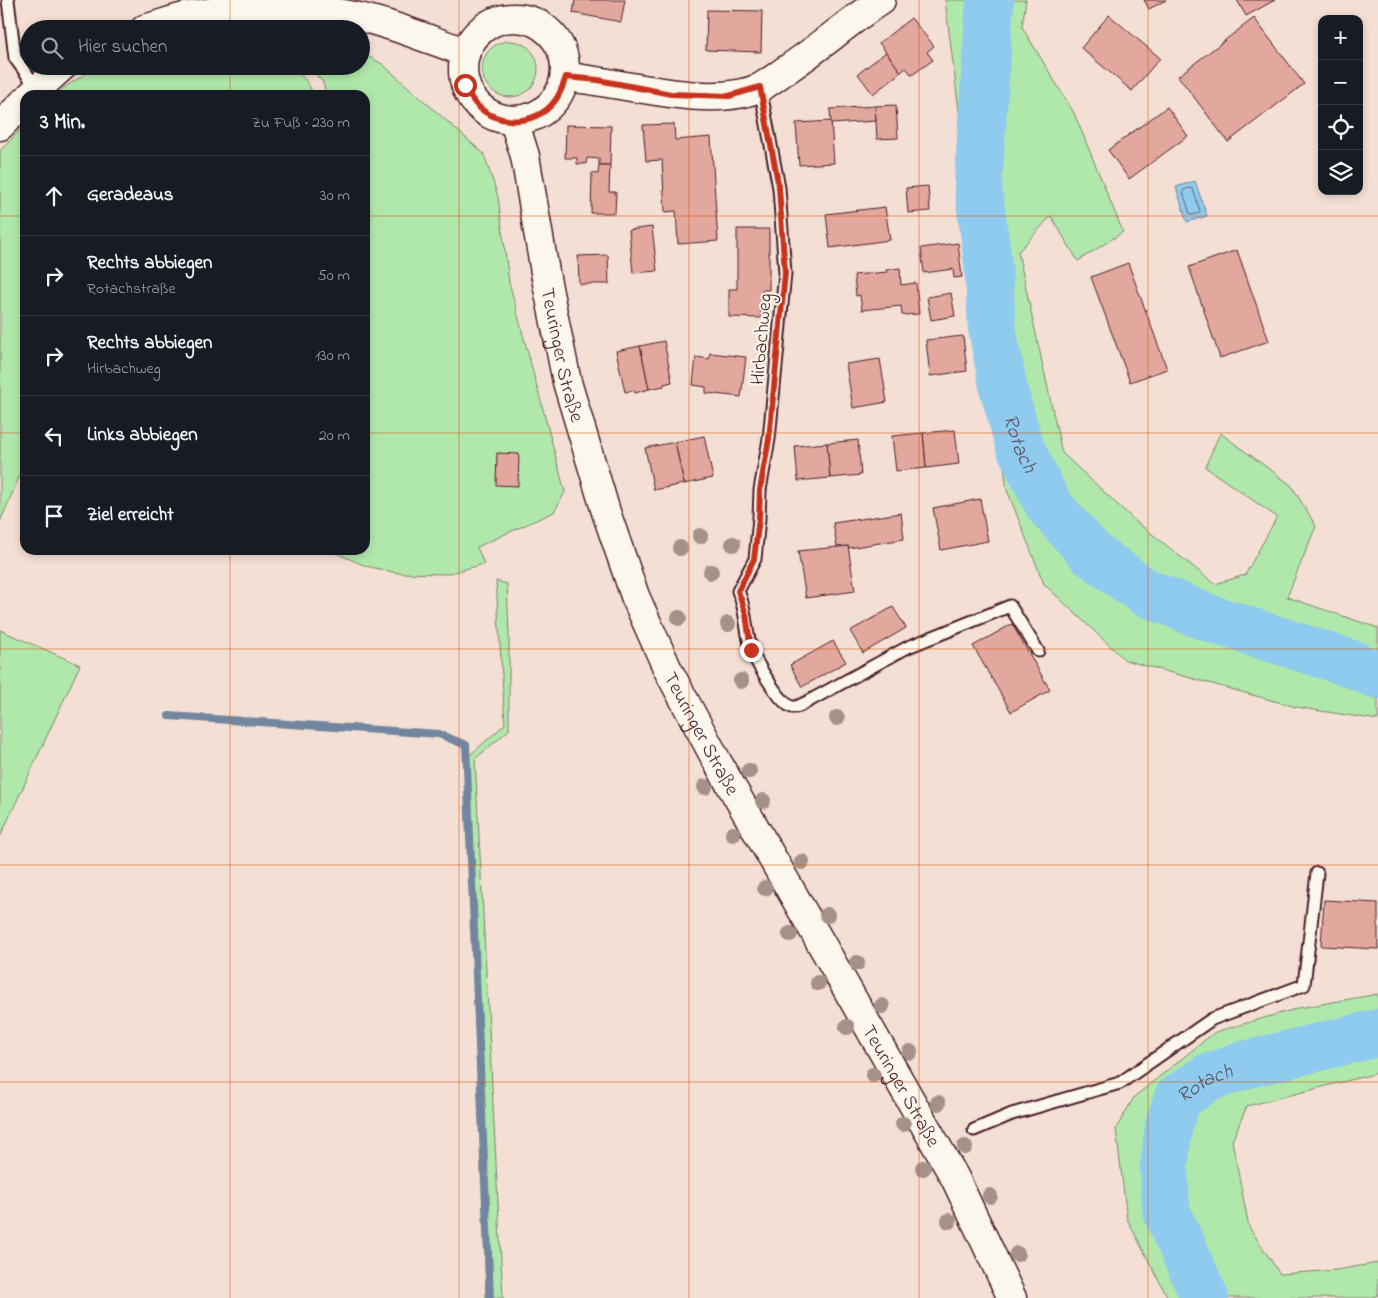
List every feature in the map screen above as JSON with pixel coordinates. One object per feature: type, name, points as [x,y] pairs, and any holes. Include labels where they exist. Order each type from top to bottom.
[{"type":"street","points":[[566,77],[598,80],[671,94],[729,96],[760,87],[810,54],[851,20],[881,0]]},
{"type":"street","points":[[175,20],[225,10],[277,9],[338,13],[369,20]]},
{"type":"street","points":[[523,9],[551,33],[560,46],[566,61],[566,77],[561,91],[553,103],[542,113],[529,119],[514,121],[498,119],[484,111],[472,99],[465,85],[462,69],[465,52],[472,40],[482,29],[494,22],[508,18],[523,9]]},
{"type":"street","points":[[370,20],[465,52]]},
{"type":"street","points":[[37,90],[53,75]]},
{"type":"street","points":[[0,126],[20,106]]},
{"type":"street","name":"Teuringer Straße","points":[[514,121],[525,156],[546,278],[567,382],[606,512],[635,596],[668,670],[709,746],[955,1178],[1012,1298]]},
{"type":"lane","points":[[8,0],[15,58],[20,70]]},
{"type":"lane","points":[[22,75],[29,90]]},
{"type":"lane","name":"Hirbachweg","points":[[760,87],[779,188],[785,273],[769,439],[760,490],[754,559],[738,591],[745,608],[751,650],[777,694],[784,703],[791,707],[797,707],[807,702],[908,647],[1010,606],[1038,651]]},
{"type":"lane","points":[[974,1130],[1012,1114],[1120,1083],[1212,1019],[1304,985],[1317,873]]},
{"type":"green space","points":[[945,0],[1026,0],[1022,27],[1074,113],[1123,232],[1078,261],[1051,216],[1018,252],[1062,453],[1133,519],[1215,584],[1245,575],[1277,517],[1205,467],[1220,433],[1291,485],[1316,526],[1287,597],[1378,628],[1378,720],[1296,707],[1125,660],[1044,584],[1007,490]]},
{"type":"green space","points":[[504,41],[516,41],[526,45],[534,53],[538,69],[534,85],[526,93],[516,97],[504,97],[494,93],[486,85],[482,75],[482,63],[486,53],[494,45]]},
{"type":"green space","points":[[370,58],[381,63],[484,154],[498,197],[509,282],[565,492],[554,512],[477,547],[484,564],[447,574],[397,573],[366,566],[341,555],[370,555],[370,90],[325,90],[322,81],[316,75],[370,75]]},
{"type":"green space","points":[[84,75],[301,75],[311,90],[62,90]]},
{"type":"green space","points":[[20,130],[20,475],[0,522],[0,151]]},
{"type":"green space","points":[[496,581],[507,584],[509,730],[475,759],[503,1298],[486,1298],[469,756],[505,724]]},
{"type":"green space","points":[[0,630],[80,665],[0,837]]},
{"type":"green space","points":[[1378,994],[1378,1073],[1247,1106],[1232,1141],[1249,1227],[1280,1274],[1336,1270],[1378,1263],[1378,1295],[1370,1298],[1168,1298],[1127,1219],[1116,1129],[1134,1097],[1215,1032],[1299,1008]]},
{"type":"water","points":[[1195,181],[1207,216],[1187,222],[1176,187]]},
{"type":"building","points":[[575,0],[625,0],[621,22],[573,13]]},
{"type":"building","points":[[1144,0],[1166,0],[1149,9]]},
{"type":"building","points":[[1237,0],[1275,0],[1246,16]]},
{"type":"building","points":[[707,10],[762,11],[761,52],[706,50]]},
{"type":"building","points":[[1109,15],[1160,58],[1132,91],[1081,48]]},
{"type":"building","points":[[911,18],[934,46],[927,52],[933,60],[912,75],[906,68],[901,72],[879,43]]},
{"type":"building","points":[[1254,18],[1304,84],[1228,142],[1178,76]]},
{"type":"building","points":[[886,52],[901,72],[873,94],[858,74]]},
{"type":"building","points":[[896,105],[898,138],[877,139],[875,106]]},
{"type":"building","points":[[875,106],[876,121],[831,124],[830,109]]},
{"type":"building","points":[[1167,107],[1188,136],[1129,179],[1108,150]]},
{"type":"building","points":[[831,121],[834,163],[799,165],[796,123]]},
{"type":"building","points":[[674,124],[675,140],[711,137],[718,241],[678,244],[676,211],[665,212],[662,160],[646,161],[643,125]]},
{"type":"building","points":[[566,125],[611,126],[610,165],[599,165],[599,159],[587,158],[586,164],[577,164],[577,158],[565,158]]},
{"type":"building","points":[[599,165],[610,165],[609,192],[616,192],[615,213],[591,213],[592,173],[598,174]]},
{"type":"building","points":[[928,186],[930,211],[908,213],[906,188]]},
{"type":"building","points":[[885,207],[890,240],[830,248],[826,214]]},
{"type":"building","points":[[652,227],[657,271],[633,273],[629,230]]},
{"type":"building","points":[[737,229],[769,229],[769,290],[762,290],[761,318],[729,317],[729,289],[737,289]]},
{"type":"building","points":[[958,243],[962,277],[954,278],[953,269],[924,273],[921,248]]},
{"type":"building","points":[[1237,250],[1269,341],[1220,358],[1189,267]]},
{"type":"building","points":[[608,255],[609,284],[579,284],[578,256]]},
{"type":"building","points":[[1128,263],[1167,369],[1130,382],[1091,277]]},
{"type":"building","points":[[900,268],[901,285],[916,283],[919,314],[902,315],[901,306],[862,310],[860,295],[856,296],[854,275],[887,272],[886,270]]},
{"type":"building","points":[[951,293],[955,316],[931,320],[927,297]]},
{"type":"building","points":[[963,336],[967,371],[930,376],[926,340]]},
{"type":"building","points":[[664,341],[672,382],[649,389],[640,346]]},
{"type":"building","points":[[640,346],[649,389],[635,393],[634,390],[625,392],[616,351]]},
{"type":"building","points":[[710,353],[746,357],[741,397],[706,393],[706,387],[693,385],[696,357],[709,359]]},
{"type":"building","points":[[880,359],[887,402],[853,408],[846,364]]},
{"type":"building","points":[[955,430],[959,464],[926,468],[923,433]]},
{"type":"building","points":[[923,433],[926,468],[896,471],[892,436]]},
{"type":"building","points":[[704,436],[713,478],[684,484],[675,442]]},
{"type":"building","points":[[858,440],[861,475],[830,478],[827,443]]},
{"type":"building","points":[[675,442],[684,484],[654,490],[645,448]]},
{"type":"building","points":[[827,443],[830,478],[798,481],[795,446]]},
{"type":"building","points":[[497,453],[519,454],[518,486],[496,485]]},
{"type":"building","points":[[980,499],[988,541],[941,550],[933,508]]},
{"type":"building","points":[[901,513],[904,539],[849,548],[848,546],[837,547],[833,523]]},
{"type":"building","points":[[848,546],[855,591],[806,598],[798,551]]},
{"type":"building","points":[[893,607],[906,628],[863,653],[850,631]]},
{"type":"building","points":[[1012,624],[1050,690],[1011,712],[973,646]]},
{"type":"building","points":[[833,641],[846,662],[802,687],[790,665]]},
{"type":"building","points":[[1324,900],[1378,903],[1378,949],[1321,946]]},
{"type":"waterway","name":"Rotach","points":[[990,0],[978,186],[988,263],[992,328],[1004,391],[1020,447],[1049,506],[1092,554],[1143,591],[1203,616],[1355,665],[1378,675]]},
{"type":"waterway","points":[[169,716],[439,734],[466,745],[490,1298]]},
{"type":"waterway","name":"Rotach","points":[[1205,1298],[1166,1211],[1164,1168],[1169,1125],[1178,1098],[1207,1078],[1248,1064],[1378,1033]]},
{"type":"route","points":[[465,85],[472,99],[484,111],[498,119],[514,121],[529,119],[542,113],[553,103],[561,91],[566,77],[598,80],[671,94],[729,96],[760,87],[779,188],[785,273],[769,439],[760,490],[754,559],[738,591],[744,603],[751,650]]}]
